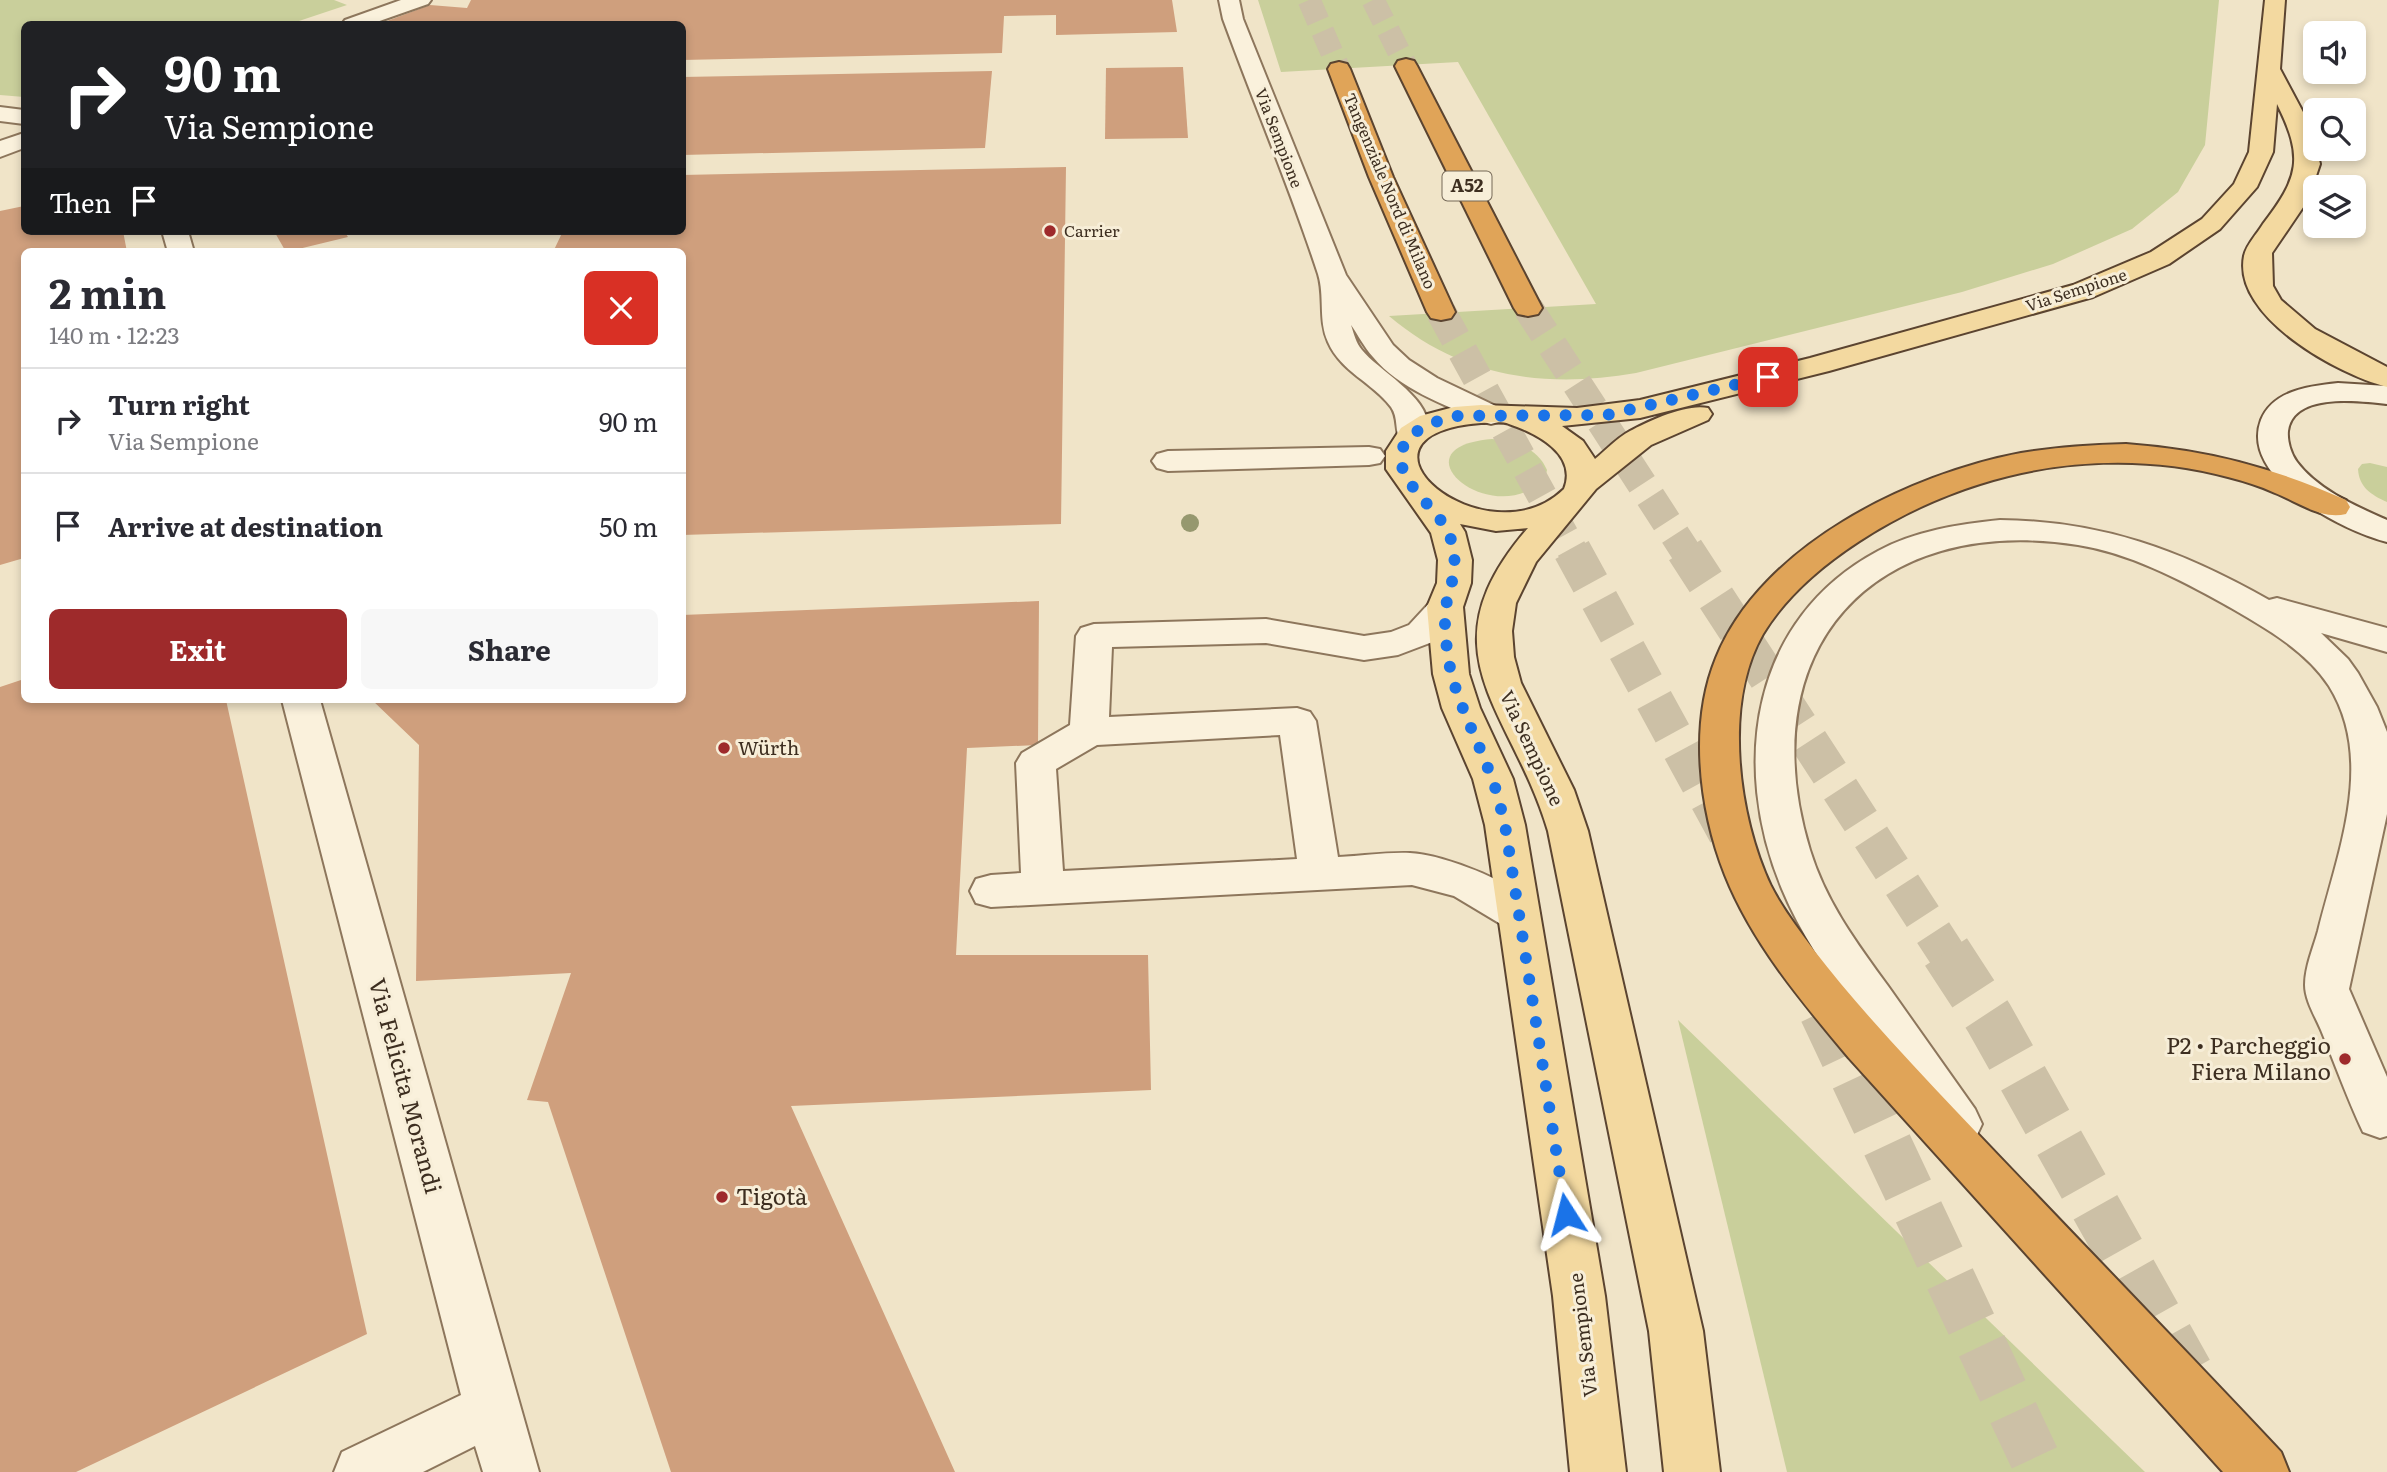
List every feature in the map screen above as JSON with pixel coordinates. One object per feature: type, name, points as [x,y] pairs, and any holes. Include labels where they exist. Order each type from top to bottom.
[{"type":"highway","name":"A52","points":[[1406,66],[1528,308]]},
{"type":"highway","name":"Tangenziale Nord di Milano","points":[[1339,69],[1381,177],[1441,312]]},
{"type":"highway","points":[[2261,1472],[2025,1220],[1869,1049],[1819,990],[1763,910],[1748,879],[1728,818],[1720,769],[1719,728],[1735,655],[1751,626],[1769,603],[1806,566],[1842,537],[1918,495],[1998,467],[2037,459],[2104,452],[2206,461],[2265,476],[2292,486],[2333,507]]},
{"type":"main road","name":"Via Sempione","points":[[1598,1472],[1579,1296],[1505,825],[1493,779],[1461,708],[1451,674],[1445,607],[1454,583],[1455,561],[1448,532],[1408,459],[1431,424],[1454,416],[1607,415],[1819,365],[2083,291],[2127,274],[2190,239],[2229,207],[2245,187],[2261,152],[2274,0]]},
{"type":"main road","points":[[2270,71],[2306,142],[2308,163],[2297,199],[2258,253],[2256,276],[2260,289],[2268,303],[2295,327],[2387,378]]},
{"type":"main road","name":"Via Sempione","points":[[1692,1472],[1676,1331],[1568,831],[1553,787],[1514,716],[1500,677],[1492,638],[1494,612],[1510,575],[1531,546],[1578,492],[1640,439],[1819,365]]},
{"type":"main road","points":[[1408,459],[1432,503],[1460,514],[1492,520],[1524,520],[1552,512],[1578,492],[1584,467],[1575,451],[1559,436],[1536,424],[1500,416]]},
{"type":"street","points":[[361,21],[421,0]]},
{"type":"street","name":"Via Sempione","points":[[1228,0],[1332,275],[1383,351],[1399,366],[1426,384],[1500,416]]},
{"type":"street","points":[[0,114],[21,117]]},
{"type":"street","points":[[0,149],[21,142]]},
{"type":"street","name":"Via Sempione","points":[[1332,275],[1338,333],[1348,352],[1408,408],[1414,422],[1408,459]]},
{"type":"street","points":[[2387,395],[2353,392],[2303,398],[2280,413],[2274,424],[2274,445],[2281,462],[2308,490],[2333,507],[2387,532]]},
{"type":"street","points":[[1168,461],[1369,456],[1384,453],[1408,459]]},
{"type":"street","points":[[2333,507],[2387,559]]},
{"type":"street","points":[[2025,1220],[1825,934],[1797,873],[1783,822],[1773,767],[1776,724],[1785,677],[1800,645],[1823,609],[1854,581],[1884,561],[1932,540],[1966,533],[2043,530],[2081,535],[2165,561],[2251,605],[2316,650],[2342,677],[2368,730],[2372,756],[2364,831],[2348,890],[2327,989],[2385,1113]]},
{"type":"street","points":[[2206,581],[2305,618],[2387,640]]},
{"type":"street","points":[[1088,732],[1094,636],[1266,631],[1364,648],[1398,643],[1422,633],[1445,607]]},
{"type":"street","name":"Via Felicita Morandi","points":[[302,703],[511,1472]]},
{"type":"street","points":[[1043,888],[1036,763],[1088,732],[1297,721],[1320,874]]},
{"type":"street","points":[[991,891],[1412,869],[1466,883],[1519,914]]},
{"type":"street","points":[[362,1472],[492,1409]]},
{"type":"green space","points":[[0,0],[334,0],[347,5],[299,21],[21,21],[21,97],[0,95]]},
{"type":"green space","points":[[1258,0],[2219,0],[2205,145],[2178,192],[2132,229],[2053,264],[1962,292],[1636,373],[1569,379],[1536,378],[1475,365],[1445,353],[1389,316],[1596,304],[1458,62],[1281,72]]},
{"type":"green space","points":[[1492,439],[1509,441],[1531,451],[1547,470],[1545,479],[1523,493],[1500,496],[1478,492],[1461,482],[1450,469],[1450,456],[1463,445]]},
{"type":"green space","points":[[2362,464],[2387,467],[2387,502],[2363,486],[2358,469]]},
{"type":"green space","points":[[1678,1020],[2145,1472],[1787,1472]]},
{"type":"building","points":[[471,0],[1172,0],[1177,32],[1056,35],[1056,15],[1004,16],[1002,53],[686,60],[686,21],[387,21],[430,5],[467,8]]},
{"type":"building","points":[[1183,67],[1188,138],[1105,139],[1106,68]]},
{"type":"building","points":[[992,71],[985,148],[686,155],[686,77]]},
{"type":"building","points":[[1066,167],[1061,524],[686,535],[686,248],[555,248],[561,235],[686,235],[686,175]]},
{"type":"building","points":[[21,207],[21,235],[124,235],[126,248],[21,248],[21,559],[0,565],[0,211]]},
{"type":"building","points":[[276,235],[348,237],[303,248],[284,248]]},
{"type":"building","points":[[1039,601],[1038,745],[967,748],[956,955],[1148,955],[1151,1090],[791,1106],[955,1472],[671,1472],[548,1102],[527,1100],[571,973],[416,981],[419,745],[375,703],[686,703],[686,615]]},
{"type":"building","points":[[21,680],[21,703],[227,703],[367,1334],[76,1472],[0,1472],[0,687]]},
{"type":"tunnel","points":[[1309,0],[1339,69]]},
{"type":"tunnel","points":[[1373,0],[1406,66]]},
{"type":"tunnel","points":[[1528,308],[1686,552]]},
{"type":"tunnel","points":[[1441,312],[1573,552]]},
{"type":"tunnel","points":[[1572,550],[1728,835]]},
{"type":"tunnel","points":[[1685,550],[1947,954]]},
{"type":"tunnel","points":[[1946,952],[1989,1018],[2188,1372]]},
{"type":"tunnel","points":[[1824,1011],[2041,1472]]},
{"type":"place","name":"Carrier","points":[[1050,231]]},
{"type":"place","name":"Würth","points":[[724,748]]},
{"type":"place","name":"P2 • Parcheggio Fiera Milano","points":[[2345,1059]]},
{"type":"place","name":"Tigotà","points":[[722,1197]]},
{"type":"route","points":[[1566,1214],[1505,825],[1493,779],[1461,708],[1451,674],[1445,607],[1454,583],[1455,561],[1448,532],[1402,469],[1402,451],[1412,435],[1431,424],[1454,416],[1607,415],[1768,377]]}]
